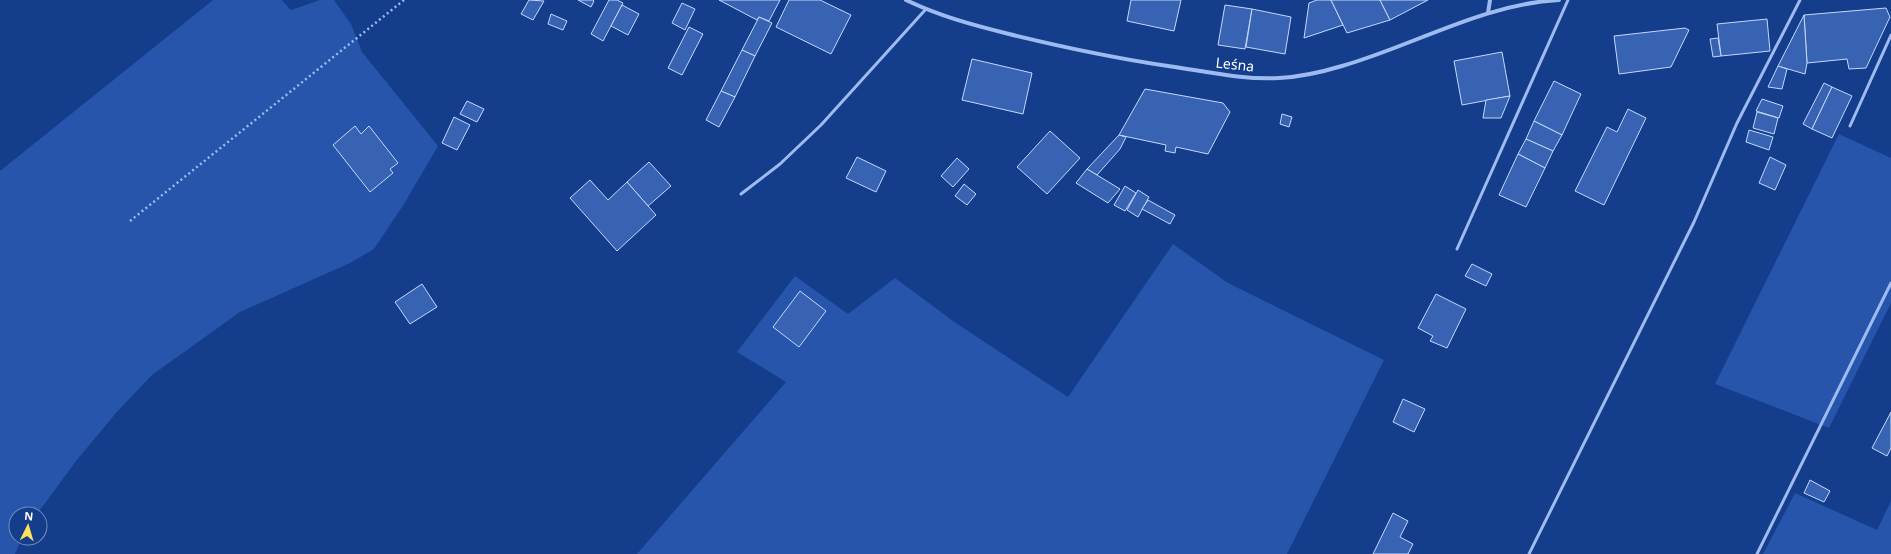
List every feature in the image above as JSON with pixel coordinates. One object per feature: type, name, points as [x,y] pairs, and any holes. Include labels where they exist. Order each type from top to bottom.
[{"type":"street","name":"Leśna","points":[[906,0],[926,10],[964,23],[1103,56],[1217,73],[1279,78],[1309,74],[1380,54],[1488,13],[1518,6],[1559,0]]},
{"type":"street","points":[[1488,13],[1490,0]]},
{"type":"lane","points":[[1456,249],[1568,0]]},
{"type":"lane","points":[[1529,554],[1694,222],[1737,123],[1800,0]]},
{"type":"lane","points":[[741,194],[780,164],[821,124],[926,10]]},
{"type":"lane","points":[[1850,126],[1891,35]]},
{"type":"lane","points":[[1757,554],[1891,284]]},
{"type":"path","points":[[130,220],[404,0]]},
{"type":"shaded area","points":[[213,0],[282,0],[291,10],[320,0],[334,0],[351,24],[362,52],[438,146],[404,204],[374,249],[350,263],[240,312],[152,375],[116,413],[76,461],[43,506],[8,506],[8,546],[18,546],[15,554],[0,554],[0,171]]},
{"type":"shaded area","points":[[1839,134],[1891,158],[1891,303],[1829,428],[1715,384]]},
{"type":"shaded area","points":[[1173,244],[1228,283],[1384,360],[1287,554],[637,554],[786,382],[737,352],[795,276],[848,314],[895,278],[956,323],[1068,397]]},
{"type":"shaded area","points":[[1795,493],[1877,530],[1891,501],[1891,554],[1763,554]]},
{"type":"building","points":[[529,0],[544,1],[533,20],[521,14]]},
{"type":"building","points":[[578,0],[593,0],[594,1],[591,7]]},
{"type":"building","points":[[609,0],[617,0],[623,3],[603,41],[591,34]]},
{"type":"building","points":[[719,0],[780,0],[769,21],[759,17],[757,20]]},
{"type":"building","points":[[789,0],[820,0],[851,15],[831,54],[776,27]]},
{"type":"building","points":[[1131,0],[1181,0],[1174,31],[1127,21]]},
{"type":"building","points":[[1317,0],[1331,0],[1343,25],[1304,38],[1309,3]]},
{"type":"building","points":[[1331,0],[1380,0],[1390,20],[1347,33]]},
{"type":"building","points":[[1380,0],[1428,0],[1390,20]]},
{"type":"building","points":[[682,3],[695,9],[685,30],[672,23]]},
{"type":"building","points":[[622,5],[639,14],[628,35],[611,26]]},
{"type":"building","points":[[1225,5],[1252,9],[1245,49],[1218,45]]},
{"type":"building","points":[[1886,8],[1890,17],[1866,68],[1849,69],[1847,59],[1807,63],[1804,15]]},
{"type":"building","points":[[1252,9],[1291,17],[1285,54],[1246,47]]},
{"type":"building","points":[[551,14],[567,21],[563,30],[548,24]]},
{"type":"building","points":[[1804,15],[1807,63],[1805,74],[1778,66]]},
{"type":"building","points":[[759,17],[772,23],[755,56],[742,50]]},
{"type":"building","points":[[1767,19],[1770,51],[1721,56],[1717,24]]},
{"type":"building","points":[[689,27],[703,34],[682,75],[668,68]]},
{"type":"building","points":[[1685,28],[1689,30],[1671,67],[1619,74],[1614,36]]},
{"type":"building","points":[[1718,38],[1721,56],[1713,57],[1710,39]]},
{"type":"building","points":[[742,50],[755,56],[735,97],[721,91]]},
{"type":"building","points":[[1502,52],[1510,96],[1462,105],[1454,61]]},
{"type":"building","points":[[972,59],[1032,73],[1023,114],[962,100]]},
{"type":"building","points":[[1778,66],[1787,69],[1782,89],[1768,87]]},
{"type":"building","points":[[1554,81],[1581,94],[1562,135],[1534,121]]},
{"type":"building","points":[[1824,83],[1832,87],[1812,129],[1803,124]]},
{"type":"building","points":[[1832,87],[1852,96],[1832,138],[1812,129]]},
{"type":"building","points":[[1145,89],[1223,103],[1230,112],[1208,154],[1176,147],[1175,153],[1165,151],[1166,145],[1119,135]]},
{"type":"building","points":[[721,91],[735,97],[719,127],[706,120]]},
{"type":"building","points":[[1510,96],[1501,118],[1483,118],[1486,100]]},
{"type":"building","points":[[1762,99],[1783,106],[1779,118],[1756,111]]},
{"type":"building","points":[[467,101],[484,109],[477,122],[460,114]]},
{"type":"building","points":[[1628,109],[1646,118],[1604,205],[1575,191],[1607,127],[1617,132]]},
{"type":"building","points":[[1757,112],[1778,118],[1774,134],[1753,128]]},
{"type":"building","points":[[1282,114],[1292,117],[1289,127],[1280,124]]},
{"type":"building","points":[[454,117],[470,125],[457,150],[442,143]]},
{"type":"building","points":[[1534,121],[1562,135],[1553,151],[1526,139]]},
{"type":"building","points":[[355,126],[361,134],[369,126],[398,163],[390,169],[393,173],[370,192],[333,145]]},
{"type":"building","points":[[1749,130],[1773,137],[1769,150],[1746,142]]},
{"type":"building","points":[[1050,131],[1080,158],[1047,194],[1017,167]]},
{"type":"building","points":[[1119,135],[1126,137],[1120,149],[1097,175],[1087,169]]},
{"type":"building","points":[[1526,139],[1553,151],[1545,168],[1518,154]]},
{"type":"building","points":[[1518,154],[1545,168],[1526,207],[1499,195]]},
{"type":"building","points":[[857,157],[886,171],[876,192],[846,178]]},
{"type":"building","points":[[1770,157],[1786,165],[1775,190],[1759,183]]},
{"type":"building","points":[[957,158],[969,169],[953,187],[941,176]]},
{"type":"building","points":[[649,162],[671,186],[648,206],[627,182]]},
{"type":"building","points":[[1087,169],[1120,189],[1108,203],[1076,183]]},
{"type":"building","points":[[590,180],[608,200],[627,182],[656,215],[617,251],[570,198]]},
{"type":"building","points":[[964,184],[976,194],[967,205],[955,196]]},
{"type":"building","points":[[1125,186],[1136,193],[1125,211],[1114,205]]},
{"type":"building","points":[[1138,190],[1149,197],[1138,217],[1127,210]]},
{"type":"building","points":[[1148,200],[1175,215],[1170,224],[1142,209]]},
{"type":"building","points":[[1472,264],[1492,274],[1486,286],[1465,276]]},
{"type":"building","points":[[422,284],[437,307],[410,324],[395,302]]},
{"type":"building","points":[[800,291],[826,311],[799,347],[773,327]]},
{"type":"building","points":[[1436,294],[1466,309],[1447,348],[1430,341],[1433,336],[1418,328]]},
{"type":"building","points":[[1403,399],[1425,409],[1414,432],[1393,422]]},
{"type":"building","points":[[1891,412],[1891,448],[1887,456],[1872,448]]},
{"type":"building","points":[[1810,480],[1830,491],[1824,502],[1804,493]]},
{"type":"building","points":[[1393,513],[1408,521],[1400,537],[1413,544],[1408,554],[1373,554]]}]
